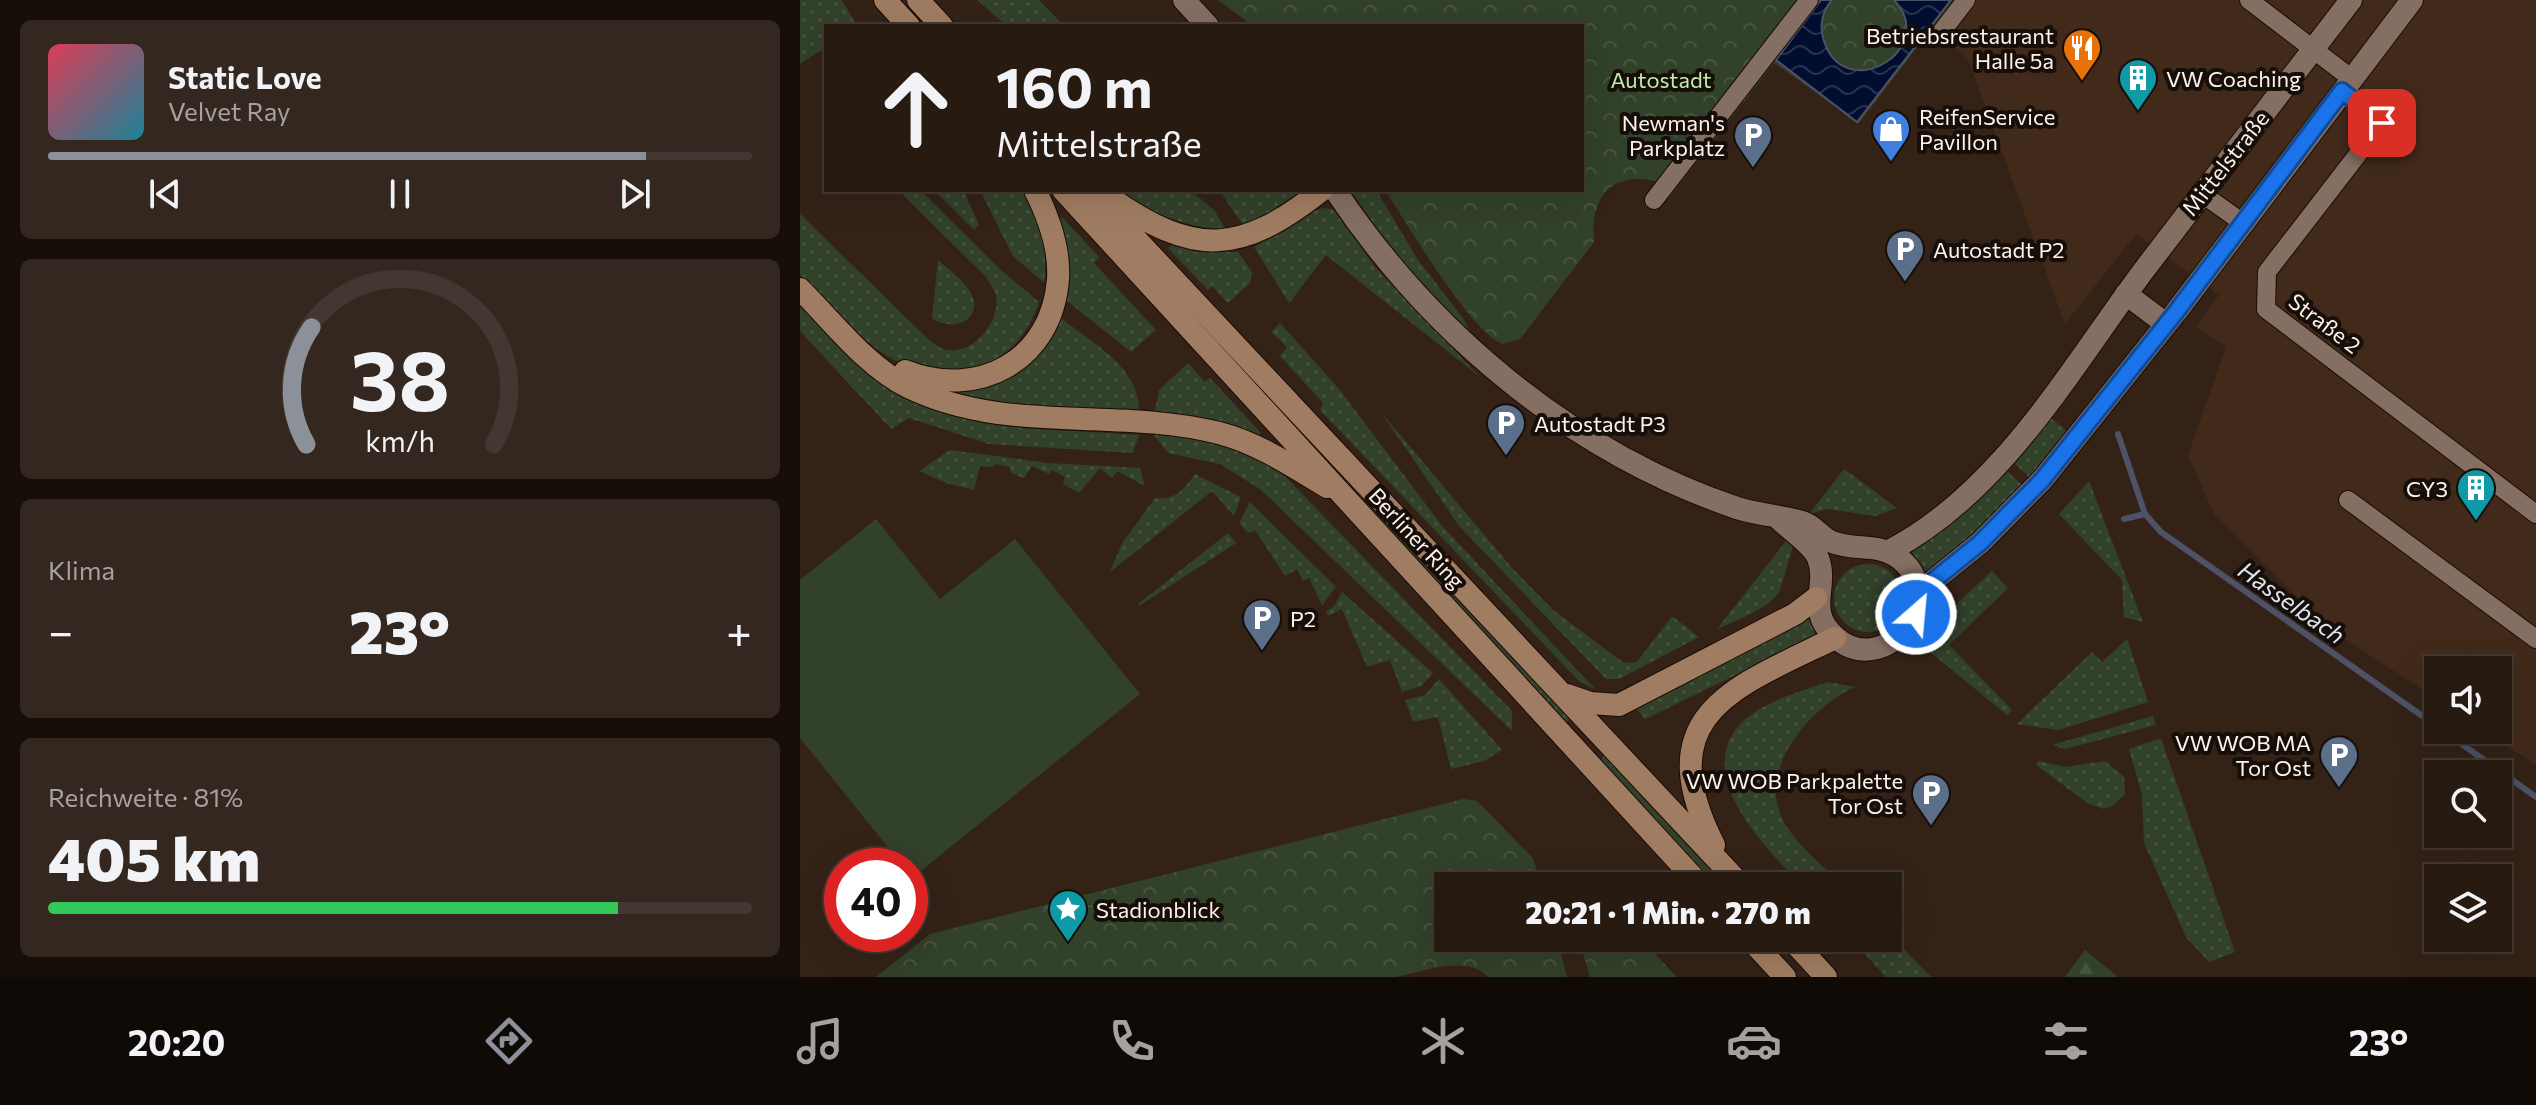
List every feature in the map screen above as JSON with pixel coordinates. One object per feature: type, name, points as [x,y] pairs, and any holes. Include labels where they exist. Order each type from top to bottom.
[{"type":"main road","points":[[885,0],[907,24]]},
{"type":"main road","points":[[918,0],[940,24]]},
{"type":"main road","points":[[849,338],[892,366],[924,379],[947,383],[977,381],[1016,360],[1033,342],[1053,301],[1055,243],[1036,192]]},
{"type":"main road","name":"Berliner Ring","points":[[1065,192],[1688,872]]},
{"type":"main road","name":"Berliner Ring","points":[[1092,192],[1729,872]]},
{"type":"main road","points":[[1102,192],[1166,232],[1216,240],[1261,232],[1319,192]]},
{"type":"main road","points":[[800,289],[887,375],[907,386],[980,412],[1039,420],[1147,423],[1217,433],[1252,443],[1345,498]]},
{"type":"main road","points":[[1566,695],[1590,703],[1619,705],[1795,614],[1816,598]]},
{"type":"main road","points":[[1725,867],[1698,814],[1690,787],[1688,765],[1699,729],[1715,706],[1735,689],[1835,638]]},
{"type":"main road","points":[[1762,952],[1785,977]]},
{"type":"main road","points":[[1803,952],[1826,977]]},
{"type":"street","points":[[1184,0],[1206,24]]},
{"type":"street","points":[[1654,200],[1809,0]]},
{"type":"street","points":[[1939,35],[1966,0]]},
{"type":"street","points":[[2249,0],[2314,49],[2347,85]]},
{"type":"street","name":"Mittelstraße","points":[[1889,551],[1922,534],[1994,468],[2351,0]]},
{"type":"street","points":[[1918,593],[1980,543],[2034,489],[2166,324],[2412,0]]},
{"type":"street","name":"Straße 2","points":[[2347,85],[2382,123],[2267,272],[2266,309],[2536,514]]},
{"type":"street","points":[[1336,192],[1386,260],[1456,335],[1526,395],[1596,441],[1650,470],[1737,507],[1780,520],[1804,522],[1831,542],[1889,551],[1903,561],[1914,576],[1918,593],[1916,614],[1905,632],[1887,645],[1866,649],[1835,638],[1821,620],[1816,598],[1822,575],[1836,558],[1856,548]]},
{"type":"street","points":[[2201,193],[2243,223]]},
{"type":"street","points":[[2126,294],[2166,324]]},
{"type":"street","points":[[2348,500],[2536,639]]},
{"type":"street","points":[[1780,520],[1818,556],[1822,575]]},
{"type":"shaded area","points":[[1954,0],[2536,0],[2536,765],[2504,744],[2512,744],[2512,656],[2424,656],[2424,691],[2327,627],[2214,514],[2188,455],[2226,347],[2196,327],[2219,295],[2136,234],[2065,324],[1968,59],[1932,30]]},
{"type":"green space","points":[[800,0],[842,0],[856,24],[824,24],[824,48],[800,64]]},
{"type":"green space","points":[[977,0],[1039,0],[1062,24],[1005,24]]},
{"type":"green space","name":"Autostadt","points":[[1218,0],[1953,0],[1859,123],[1774,63],[1668,199],[1656,181],[1640,179],[1626,180],[1606,192],[1595,213],[1594,242],[1520,339],[1503,344],[1489,335],[1457,299],[1386,192],[1584,192],[1584,24],[1250,24]]},
{"type":"green space","points":[[900,192],[922,192],[1002,271],[1039,302],[1033,318],[1016,343],[994,360],[966,369],[909,366],[882,353],[857,333],[800,275],[800,214],[929,340],[946,350],[956,350],[975,342],[990,325],[996,295],[987,278]]},
{"type":"green space","points":[[936,192],[964,192],[979,225],[974,230]]},
{"type":"green space","points":[[981,192],[1025,192],[1042,235],[1044,283],[1013,256]]},
{"type":"green space","points":[[1123,192],[1192,192],[1214,210],[1226,230],[1170,218]]},
{"type":"green space","points":[[1220,192],[1300,192],[1269,217],[1244,226]]},
{"type":"green space","points":[[1351,192],[1377,192],[1418,260],[1463,318],[1472,336],[1392,250]]},
{"type":"green space","points":[[1324,208],[1333,209],[1376,268],[1480,377],[1326,255],[1289,303],[1254,247],[1297,219]]},
{"type":"green space","points":[[1062,217],[1099,257],[1094,263],[1156,330],[1131,352],[1066,300],[1068,281],[1058,221]]},
{"type":"green space","points":[[1173,245],[1197,252],[1238,252],[1252,272],[1250,283],[1228,303],[1212,286],[1208,290],[1168,248]]},
{"type":"green space","points":[[938,260],[963,283],[974,300],[971,315],[959,324],[941,323],[932,318]]},
{"type":"green space","points":[[800,305],[904,396],[935,410],[1002,426],[1139,435],[1133,453],[989,444],[909,418],[891,429],[800,331]]},
{"type":"green space","points":[[1061,318],[1112,357],[1131,381],[1139,410],[1039,408],[954,396],[954,392],[986,387],[1047,343]]},
{"type":"green space","points":[[1280,323],[1339,389],[1443,527],[1595,689],[1580,682],[1320,410],[1323,403],[1280,356],[1287,347],[1271,332]]},
{"type":"green space","points":[[1188,363],[1205,382],[1210,378],[1261,433],[1257,436],[1226,423],[1155,411],[1159,390]]},
{"type":"green space","points":[[1380,411],[1513,569],[1553,610],[1624,663],[1637,662],[1672,616],[1699,637],[1619,679],[1606,679],[1460,527]]},
{"type":"green space","points":[[2046,414],[2068,432],[2031,479],[2011,460]]},
{"type":"green space","points":[[1154,435],[1188,436],[1227,444],[1280,471],[1512,711],[1512,731],[1260,489],[1220,464],[1168,453]]},
{"type":"green space","points":[[1311,443],[1571,718],[1566,723],[1309,445]]},
{"type":"green space","points":[[950,450],[1047,463],[1140,468],[1145,486],[1117,471],[1112,478],[1100,468],[1079,493],[1063,484],[1065,477],[1052,470],[1049,474],[1032,466],[1024,478],[1011,473],[1010,467],[996,464],[993,467],[980,466],[974,490],[946,483],[919,471]]},
{"type":"green space","points":[[2004,468],[2024,487],[1987,525],[1926,573],[1911,551]]},
{"type":"green space","points":[[1844,469],[1897,508],[1875,516],[1827,509],[1809,514]]},
{"type":"green space","points":[[1195,474],[1241,497],[1234,516],[1212,491],[1109,573],[1123,542],[1155,498],[1178,493]]},
{"type":"green space","points":[[2089,481],[2143,622],[2124,617],[2122,580],[2059,514]]},
{"type":"green space","points":[[1250,502],[1336,587],[1322,605],[1309,578],[1303,581],[1297,569],[1285,576],[1255,530],[1248,533],[1239,523]]},
{"type":"green space","points":[[876,519],[940,599],[1015,539],[1140,694],[928,865],[928,848],[889,848],[800,738],[800,580]]},
{"type":"green space","points":[[1228,533],[1236,543],[1139,606],[1138,604]]},
{"type":"green space","points":[[1786,541],[1794,544],[1777,594],[1754,612],[1717,629]]},
{"type":"green space","points":[[1861,564],[1875,564],[1887,569],[1897,579],[1902,598],[1897,617],[1887,627],[1875,632],[1861,632],[1849,627],[1839,617],[1834,605],[1834,591],[1839,579],[1849,569]]},
{"type":"green space","points":[[1992,571],[2008,588],[1949,645],[2012,710],[2007,715],[1930,652],[1952,608]]},
{"type":"green space","points":[[1342,592],[1433,673],[1421,686],[1402,692],[1390,660],[1367,667],[1342,609],[1328,616],[1326,612],[1334,606]]},
{"type":"green space","points":[[1809,619],[1816,636],[1645,719],[1634,706]]},
{"type":"green space","points":[[2127,639],[2148,702],[2059,730],[2017,724],[2092,652],[2102,662]]},
{"type":"green space","points":[[1439,679],[1502,750],[1484,761],[1451,769],[1438,717],[1413,722],[1405,700],[1425,695]]},
{"type":"green space","points":[[1828,682],[1855,687],[1822,708],[1807,723],[1783,758],[1777,777],[1776,797],[1786,826],[1829,872],[1789,872],[1756,835],[1731,793],[1725,771],[1726,750],[1736,729],[1755,712]]},
{"type":"green space","points":[[2153,716],[2156,725],[2065,749],[2052,745]]},
{"type":"green space","points":[[2161,738],[2235,952],[2209,962],[2186,937],[2144,843],[2142,795],[2129,749]]},
{"type":"green space","points":[[1606,754],[1715,872],[1701,872],[1600,760]]},
{"type":"green space","points":[[2038,761],[2066,767],[2105,761],[2124,777],[2125,794],[2104,809],[2089,804],[2036,765]]},
{"type":"green space","points":[[1463,799],[1477,801],[1533,858],[1537,872],[1434,872],[1434,952],[1561,952],[1567,977],[1488,977],[1468,967],[1444,966],[1396,977],[876,977],[907,952],[928,952],[930,934]]},
{"type":"green space","points":[[1902,947],[1931,977],[1886,977],[1863,952],[1902,952]]},
{"type":"green space","points":[[2085,950],[2118,977],[2065,977]]},
{"type":"green space","points":[[1582,952],[1653,952],[1677,977],[1590,977]]},
{"type":"water","points":[[1821,0],[1832,0],[1824,14],[1822,30],[1824,41],[1835,60],[1850,69],[1868,70],[1898,52],[1905,36],[1905,18],[1894,0],[1951,0],[1857,122],[1776,60]]},
{"type":"waterway","points":[[2118,434],[2145,514]]},
{"type":"waterway","name":"Hasselbach","points":[[2124,519],[2145,514],[2161,532],[2424,717]]},
{"type":"waterway","name":"Hasselbach","points":[[2462,744],[2536,797]]},
{"type":"place","name":"Betriebsrestaurant Halle 5a","points":[[2082,82]]},
{"type":"place","name":"VW Coaching","points":[[2138,112]]},
{"type":"place","name":"ReifenService Pavillon","points":[[1891,163]]},
{"type":"place","name":"Newman's Parkplatz","points":[[1753,169]]},
{"type":"place","name":"Autostadt P2","points":[[1905,283]]},
{"type":"place","name":"Autostadt P3","points":[[1506,457]]},
{"type":"place","name":"CY3","points":[[2476,522]]},
{"type":"place","name":"P2","points":[[1262,652]]},
{"type":"place","name":"VW WOB MA Tor Ost","points":[[2339,789]]},
{"type":"place","name":"VW WOB Parkpalette Tor Ost","points":[[1931,827]]},
{"type":"place","name":"Stadionblick","points":[[1068,943]]},
{"type":"route","points":[[1916,614],[1918,593],[1980,543],[2043,479],[2176,312],[2342,91],[2382,123]]}]
